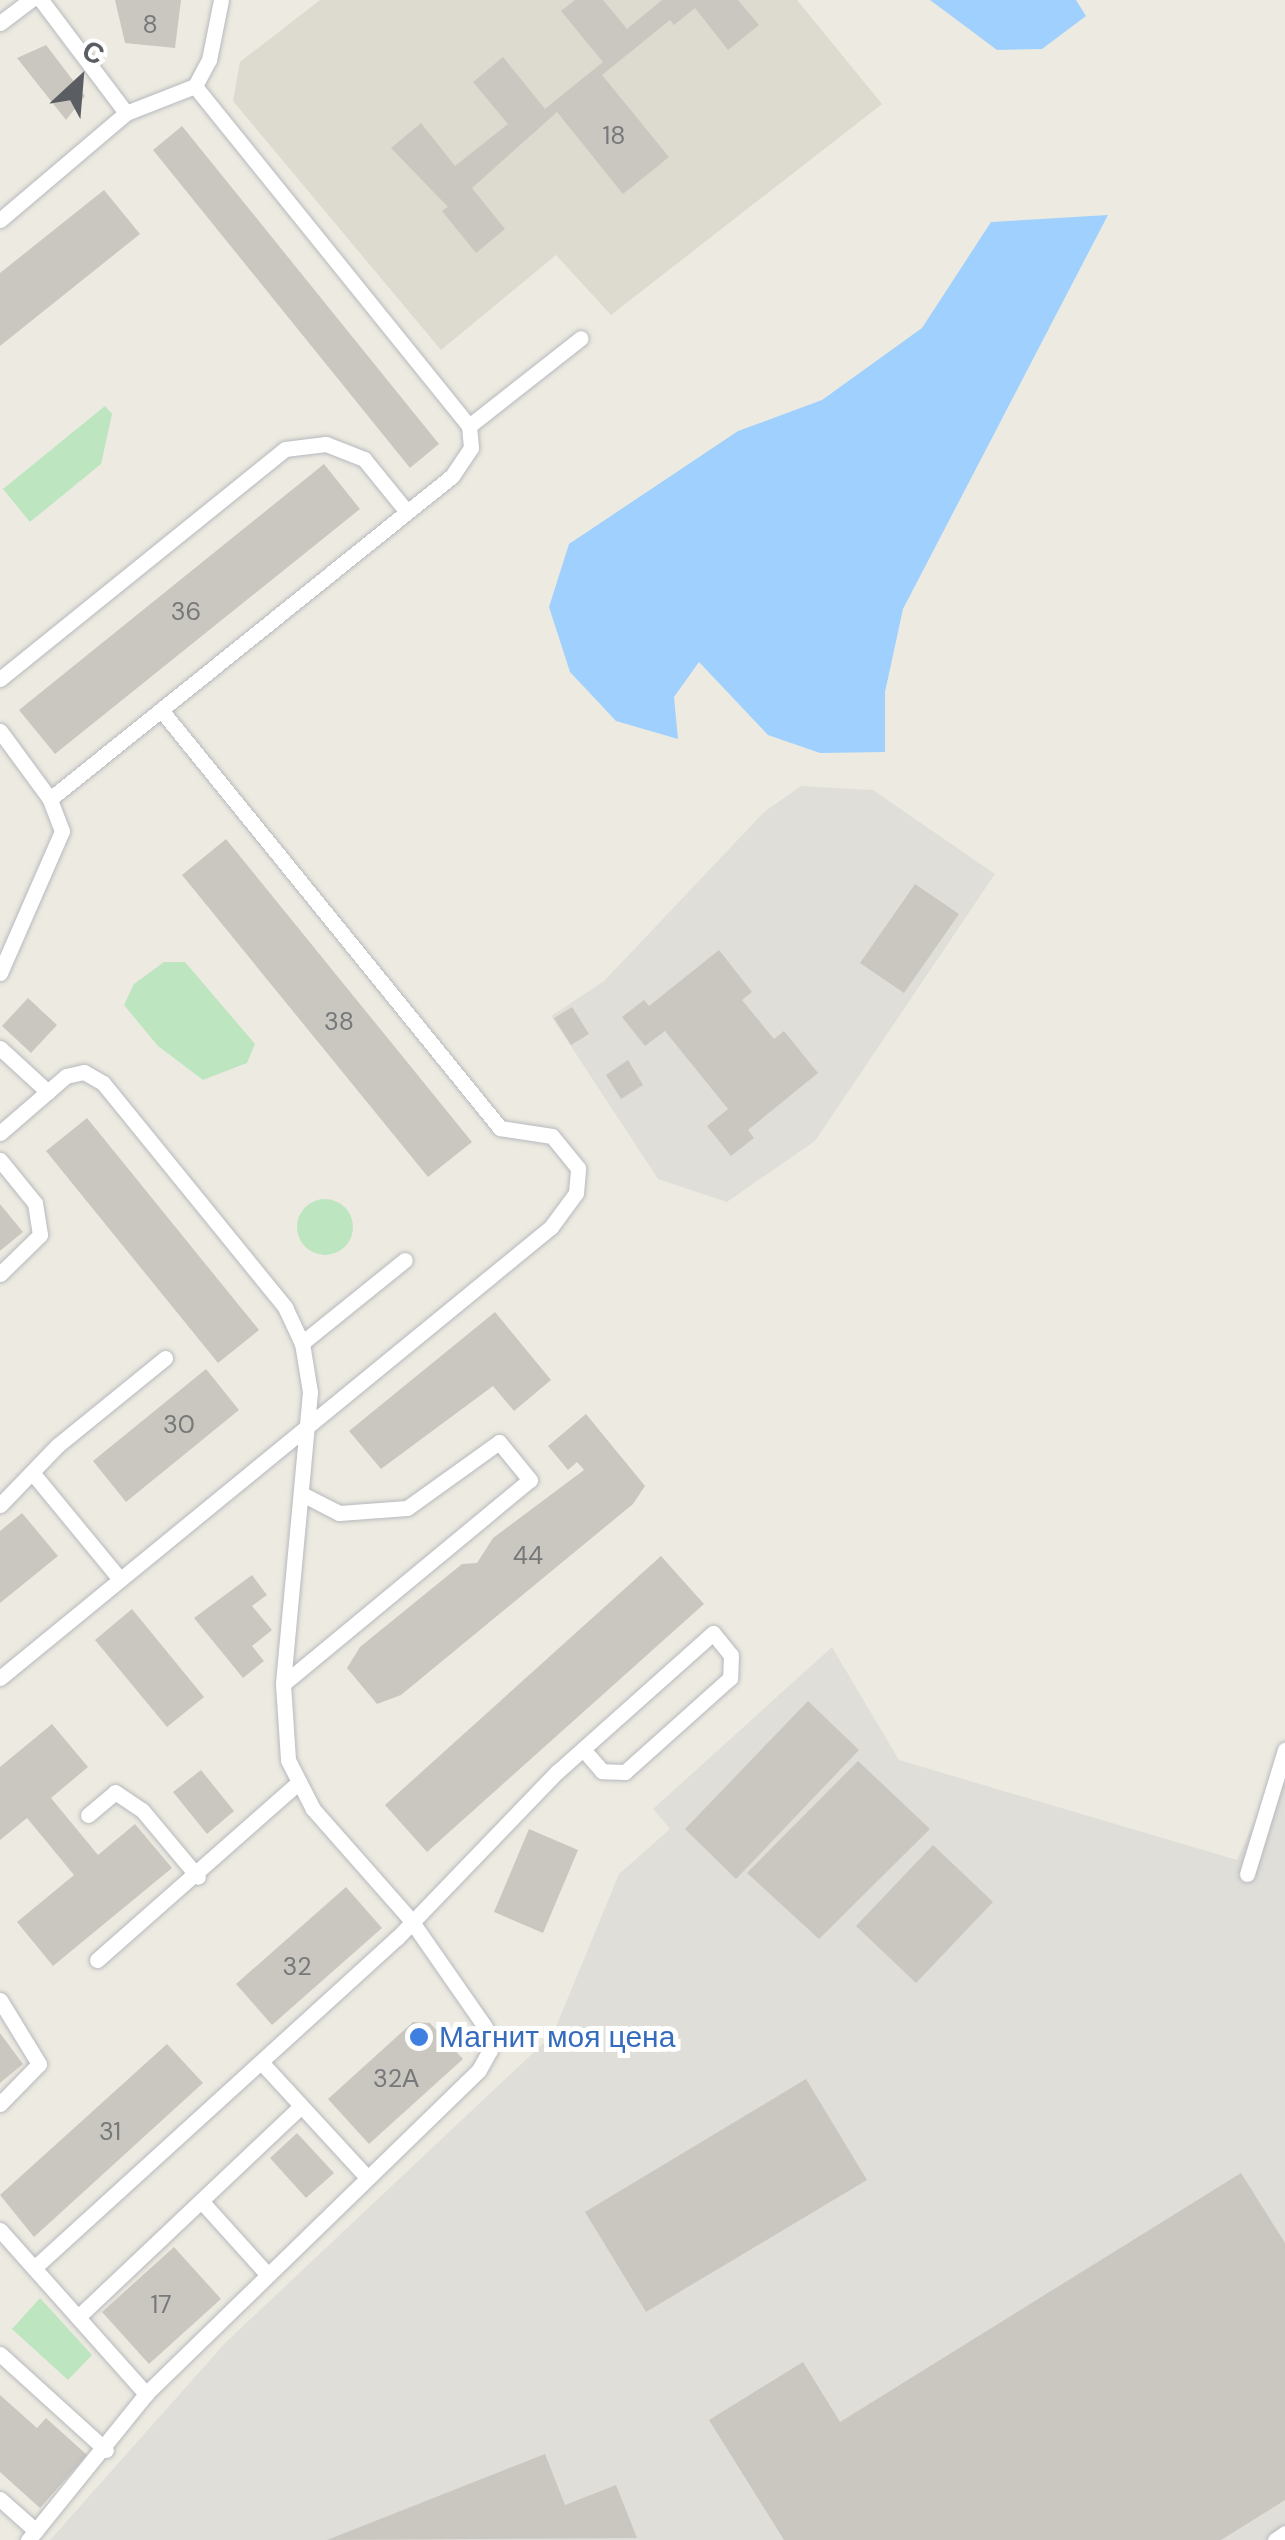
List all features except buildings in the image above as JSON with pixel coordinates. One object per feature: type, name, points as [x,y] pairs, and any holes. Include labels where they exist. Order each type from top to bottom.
[{"type":"lane","points":[[0,22],[31,0]]},
{"type":"lane","points":[[42,0],[126,113]]},
{"type":"lane","points":[[0,220],[126,113],[194,86],[210,60],[222,0]]},
{"type":"lane","points":[[50,799],[452,476],[471,448],[469,426],[194,86]]},
{"type":"lane","points":[[469,426],[581,338]]},
{"type":"lane","points":[[0,679],[285,450],[326,444],[364,459],[407,512]]},
{"type":"lane","points":[[0,1678],[551,1227],[576,1193],[578,1168],[552,1136],[500,1128],[161,710]]},
{"type":"lane","points":[[0,731],[50,799],[62,831],[0,973]]},
{"type":"lane","points":[[0,1048],[48,1092]]},
{"type":"lane","points":[[0,1133],[48,1092],[84,1072],[103,1083],[284,1307],[302,1342],[310,1424],[282,1727],[299,1782],[314,1809],[410,1919],[485,2028],[490,2050],[479,2070],[364,2174],[146,2394],[106,2450],[32,2536],[0,2499]]},
{"type":"lane","points":[[0,1160],[35,1203],[40,1235],[0,1274]]},
{"type":"lane","points":[[302,1342],[405,1260]]},
{"type":"lane","points":[[0,1505],[35,1476],[58,1444],[165,1358]]},
{"type":"lane","points":[[284,1684],[530,1480],[499,1442],[406,1508],[338,1512],[302,1494]]},
{"type":"lane","points":[[35,1476],[120,1580]]},
{"type":"lane","points":[[34,2268],[261,2062],[582,1750],[713,1634],[732,1655],[730,1678],[625,1772],[602,1771],[582,1750]]},
{"type":"lane","points":[[1247,1874],[1285,1750]]},
{"type":"lane","points":[[97,1960],[198,1877],[299,1782]]},
{"type":"lane","points":[[88,1815],[114,1792],[142,1810],[198,1877]]},
{"type":"lane","points":[[0,2000],[39,2064],[0,2104]]},
{"type":"lane","points":[[261,2062],[364,2174]]},
{"type":"lane","points":[[78,2317],[203,2203],[301,2106]]},
{"type":"lane","points":[[203,2203],[266,2272]]},
{"type":"lane","points":[[0,2230],[146,2394]]},
{"type":"lane","points":[[0,2354],[106,2450]]},
{"type":"lane","points":[[1274,2540],[1285,2534]]},
{"type":"shaded area","points":[[320,0],[797,0],[882,104],[611,315],[556,255],[441,350],[233,101],[240,62]]},
{"type":"shaded area","points":[[801,786],[873,790],[995,874],[815,1141],[727,1202],[658,1179],[551,1016],[604,981],[764,812]]},
{"type":"shaded area","points":[[832,1647],[899,1760],[1237,1860],[1285,1753],[1285,2540],[50,2540],[225,2343],[553,2034],[619,1874],[670,1829],[653,1809]]},
{"type":"green space","points":[[105,406],[112,414],[101,464],[30,522],[3,489]]},
{"type":"green space","points":[[164,962],[185,962],[255,1044],[247,1063],[203,1080],[158,1046],[124,1005],[134,984]]},
{"type":"green space","points":[[325,1199],[345,1207],[353,1227],[345,1247],[325,1255],[305,1247],[297,1227],[305,1207]]},
{"type":"green space","points":[[40,2298],[92,2355],[68,2380],[12,2329]]},
{"type":"water","points":[[930,0],[1076,0],[1086,16],[1042,49],[997,50]]},
{"type":"water","points":[[1108,215],[903,609],[885,692],[885,752],[820,753],[768,735],[699,662],[674,697],[678,739],[616,721],[570,672],[549,607],[569,544],[738,431],[822,400],[922,328],[991,222]]},
{"type":"place","name":"Магнит моя цена","points":[[419,2037]]}]
